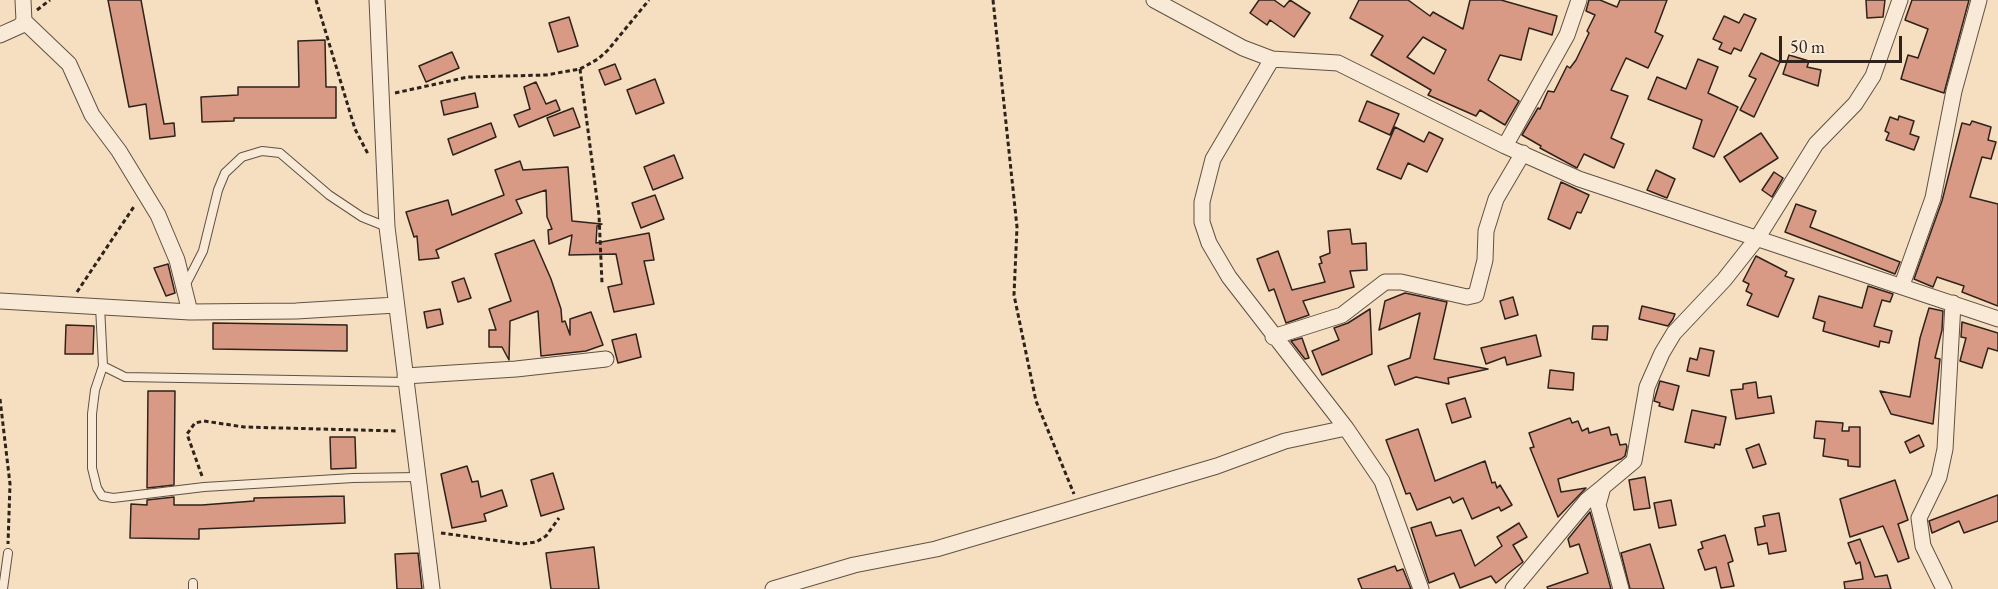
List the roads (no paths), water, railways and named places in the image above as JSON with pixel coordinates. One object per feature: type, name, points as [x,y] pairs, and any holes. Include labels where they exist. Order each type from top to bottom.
[{"type":"street","points":[[22,0],[24,21],[69,64],[92,115],[119,151],[143,194],[158,215],[177,260],[190,312]]},
{"type":"street","points":[[377,0],[387,227],[432,589]]},
{"type":"street","points":[[1154,0],[1243,48],[1272,59],[1338,63],[1505,146],[1579,179],[1902,285],[1998,319]]},
{"type":"street","points":[[1505,146],[1567,34],[1580,0]]},
{"type":"street","points":[[1513,589],[1587,500],[1634,461],[1647,387],[1662,353],[1674,333],[1724,280],[1758,237],[1816,144],[1855,104],[1873,76],[1900,0]]},
{"type":"street","points":[[1902,285],[1933,198],[1954,91],[1979,0]]},
{"type":"street","points":[[0,35],[20,26],[24,21]]},
{"type":"street","points":[[1272,59],[1213,159],[1202,202],[1202,222],[1209,243],[1229,277],[1273,337],[1346,428],[1383,481],[1421,589]]},
{"type":"street","points":[[1273,337],[1342,315],[1385,282],[1401,282],[1467,297],[1476,296],[1485,260],[1486,231],[1496,199],[1524,153]]},
{"type":"street","points":[[0,301],[190,312],[296,312],[396,305]]},
{"type":"street","points":[[1944,589],[1923,546],[1919,518],[1939,477],[1945,449],[1953,303]]},
{"type":"street","points":[[405,379],[606,358]]},
{"type":"street","points":[[774,589],[854,565],[936,549],[1217,466],[1285,441],[1346,428]]},
{"type":"street","points":[[1603,487],[1598,504],[1621,589]]},
{"type":"lane","points":[[185,287],[203,251],[218,190],[225,174],[242,157],[262,151],[280,153],[329,195],[362,217],[387,227]]},
{"type":"lane","points":[[100,306],[103,366],[94,390],[92,468],[97,488],[102,496],[113,498],[204,487],[418,477]]},
{"type":"lane","points":[[103,366],[125,377],[179,380],[405,379]]},
{"type":"lane","points":[[3,589],[8,553]]}]
